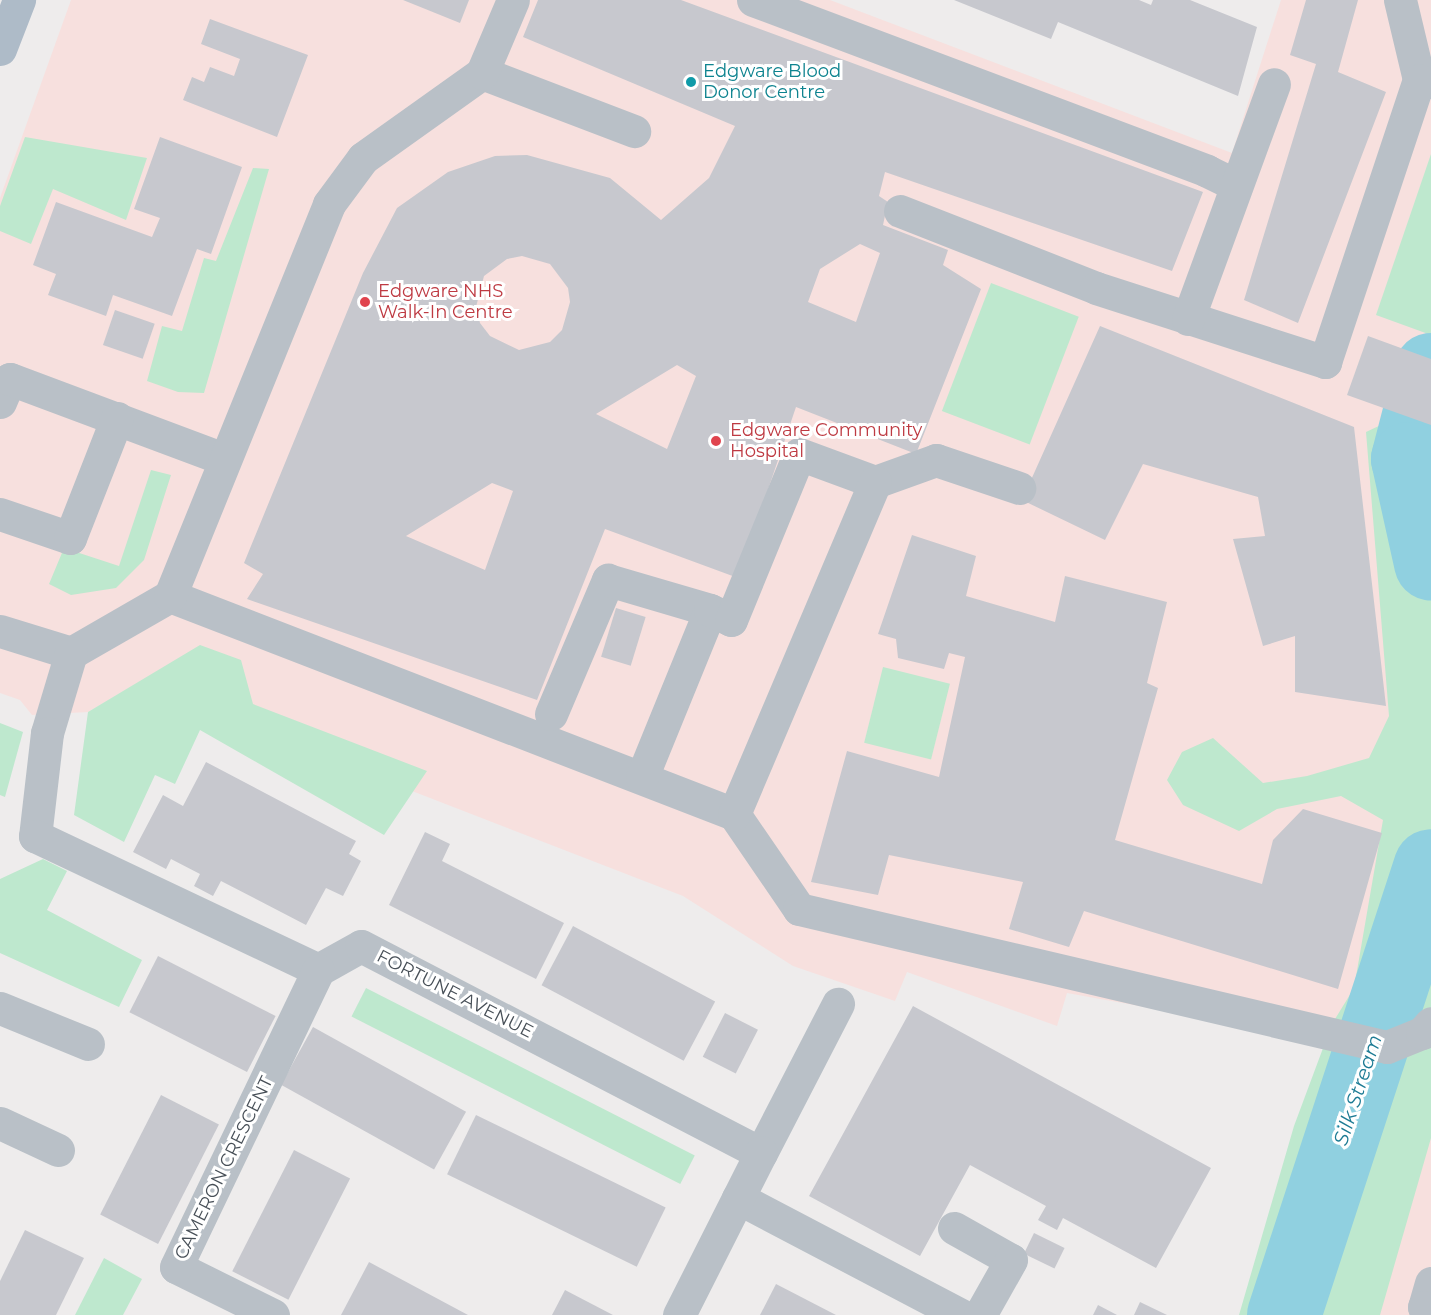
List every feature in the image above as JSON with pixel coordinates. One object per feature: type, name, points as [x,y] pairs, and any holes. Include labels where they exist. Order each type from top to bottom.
[{"type":"main road","points":[[0,49],[19,0]]},
{"type":"street","points":[[318,970],[35,836],[47,733],[71,653],[170,596],[328,204],[363,158],[482,73],[513,0]]},
{"type":"street","points":[[753,0],[1207,171],[1236,185]]},
{"type":"street","points":[[900,211],[1096,288],[1325,362],[1425,81],[1400,0]]},
{"type":"street","points":[[482,73],[634,131]]},
{"type":"street","points":[[1188,319],[1274,84]]},
{"type":"street","points":[[0,402],[10,379],[224,459]]},
{"type":"street","points":[[0,514],[70,538],[117,418]]},
{"type":"street","points":[[551,714],[608,580],[710,610],[731,620],[799,454],[875,482],[936,460],[1018,488]]},
{"type":"street","points":[[734,814],[875,482]]},
{"type":"street","points":[[170,596],[734,814],[799,909],[1387,1047],[1422,1033],[1431,1023]]},
{"type":"street","points":[[642,777],[710,610]]},
{"type":"street","points":[[0,631],[71,653]]},
{"type":"street","name":"FORTUNE AVENUE","points":[[318,970],[362,946],[761,1153]]},
{"type":"street","name":"CAMERON CRESCENT","points":[[273,1315],[176,1268],[318,970]]},
{"type":"street","points":[[679,1315],[838,1005]]},
{"type":"street","points":[[0,1008],[88,1044]]},
{"type":"street","points":[[0,1123],[58,1150]]},
{"type":"street","points":[[738,1198],[961,1315]]},
{"type":"street","points":[[954,1228],[1011,1260],[980,1315]]},
{"type":"street","points":[[1431,1283],[1424,1307],[1431,1310]]},
{"type":"shaded area","name":"Edgware Community Hospital","points":[[71,0],[830,0],[1232,153],[1281,0],[1431,0],[1431,1315],[1284,1315],[1351,1044],[1067,993],[1057,1026],[907,972],[895,1001],[793,966],[683,896],[136,684],[88,712],[32,715],[20,700],[0,693],[0,198]]},
{"type":"green space","points":[[25,137],[147,158],[126,220],[53,189],[31,244],[0,231],[0,206]]},
{"type":"green space","points":[[1431,154],[1431,335],[1376,315]]},
{"type":"green space","points":[[253,168],[269,169],[204,393],[178,392],[147,381],[162,326],[182,331],[204,258],[216,261]]},
{"type":"green space","points":[[991,283],[1079,317],[1030,445],[942,411]]},
{"type":"green space","points":[[1383,424],[1431,437],[1431,1138],[1380,1315],[1239,1315],[1294,1126],[1332,1024],[1354,988],[1383,820],[1341,796],[1277,809],[1239,831],[1183,805],[1167,780],[1182,752],[1213,738],[1263,783],[1307,776],[1369,758],[1389,716],[1366,432]]},
{"type":"green space","points":[[151,470],[171,475],[144,560],[116,588],[71,595],[49,584],[64,548],[119,566]]},
{"type":"green space","points":[[200,645],[241,660],[253,704],[427,771],[384,835],[200,730],[175,784],[155,775],[124,842],[74,815],[88,712]]},
{"type":"green space","points":[[883,667],[950,684],[931,759],[864,743]]},
{"type":"green space","points":[[0,723],[23,732],[5,797],[0,795]]},
{"type":"green space","points":[[43,859],[67,871],[47,910],[142,960],[119,1007],[0,953],[0,879]]},
{"type":"green space","points":[[366,988],[695,1156],[680,1184],[351,1017]]},
{"type":"green space","points":[[104,1258],[142,1279],[123,1315],[75,1315]]},
{"type":"building","points":[[403,0],[469,0],[460,23]]},
{"type":"building","name":"Edgware Community Hospital","points":[[538,0],[681,0],[1203,192],[1172,271],[885,172],[879,196],[888,202],[883,225],[948,250],[943,265],[981,289],[916,454],[796,407],[738,578],[605,529],[537,700],[247,599],[263,574],[244,563],[363,273],[397,208],[448,172],[495,156],[527,155],[610,178],[661,220],[709,178],[735,126],[523,37]],"holes":[[[860,244],[880,253],[856,322],[808,302],[820,269]],[[522,256],[550,264],[568,288],[570,302],[562,330],[550,342],[519,350],[490,336],[480,323],[476,307],[484,276],[507,259]],[[677,365],[696,376],[667,449],[596,414]],[[492,483],[513,491],[485,570],[406,536]]]},
{"type":"building","points":[[954,0],[1139,0],[1151,5],[1153,0],[1190,0],[1257,27],[1238,96],[1058,22],[1051,39]]},
{"type":"building","points":[[1306,0],[1358,0],[1338,72],[1386,92],[1298,323],[1244,300],[1316,64],[1290,55]]},
{"type":"building","points":[[210,19],[308,55],[277,137],[183,100],[192,77],[204,82],[210,67],[234,76],[240,59],[201,44]]},
{"type":"building","points":[[160,137],[242,167],[211,254],[197,249],[172,316],[113,295],[106,316],[48,295],[56,274],[33,265],[56,202],[152,237],[160,218],[134,209]]},
{"type":"building","points":[[115,310],[155,324],[143,359],[103,345]]},
{"type":"building","points":[[1100,326],[1354,427],[1386,706],[1295,692],[1295,636],[1263,646],[1233,539],[1265,536],[1258,497],[1143,464],[1105,540],[1022,500]]},
{"type":"building","points":[[1368,336],[1431,359],[1431,425],[1347,395]]},
{"type":"building","points":[[912,535],[976,556],[966,596],[1055,622],[1065,576],[1167,602],[1147,683],[1158,688],[1115,840],[1262,884],[1273,840],[1303,809],[1382,833],[1338,989],[1084,911],[1069,947],[1009,929],[1023,882],[889,855],[878,895],[811,882],[847,751],[939,777],[965,657],[949,653],[944,669],[898,658],[896,639],[878,634]]},
{"type":"building","points":[[616,608],[646,617],[631,666],[601,657]]},
{"type":"building","points":[[206,762],[356,841],[349,854],[361,861],[343,896],[326,888],[306,925],[221,881],[213,896],[194,886],[200,874],[171,859],[166,869],[133,852],[163,795],[183,806]]},
{"type":"building","points":[[425,832],[450,844],[442,861],[564,923],[536,979],[389,905]]},
{"type":"building","points":[[573,926],[715,1002],[684,1061],[542,985]]},
{"type":"building","points":[[158,956],[276,1016],[247,1072],[129,1012]]},
{"type":"building","points":[[913,1006],[1211,1168],[1156,1268],[1063,1218],[1057,1230],[1038,1220],[1046,1206],[970,1165],[920,1256],[809,1196]]},
{"type":"building","points":[[725,1013],[758,1030],[736,1073],[703,1057]]},
{"type":"building","points":[[313,1027],[466,1112],[434,1170],[281,1085]]},
{"type":"building","points":[[161,1095],[219,1125],[158,1244],[100,1214]]},
{"type":"building","points":[[476,1115],[666,1207],[637,1267],[447,1174]]},
{"type":"building","points":[[294,1150],[350,1179],[288,1300],[232,1271]]},
{"type":"building","points":[[25,1230],[84,1258],[56,1315],[0,1315],[0,1281]]},
{"type":"building","points":[[1034,1233],[1065,1248],[1054,1269],[1024,1254]]},
{"type":"building","points":[[369,1262],[468,1315],[341,1315]]},
{"type":"building","points":[[776,1284],[836,1315],[760,1315]]},
{"type":"building","points":[[565,1290],[613,1315],[552,1315]]},
{"type":"building","points":[[1140,1302],[1167,1315],[1134,1315]]},
{"type":"building","points":[[1098,1305],[1117,1315],[1093,1315]]},
{"type":"waterway","name":"Silk Stream","points":[[1431,370],[1408,459],[1431,563]]},
{"type":"waterway","name":"Silk Stream","points":[[1284,1315],[1431,866]]},
{"type":"place","name":"Edgware Blood Donor Centre","points":[[691,82]]},
{"type":"place","name":"Edgware NHS Walk-In Centre","points":[[365,302]]},
{"type":"place","name":"Edgware Community Hospital","points":[[716,441]]}]
